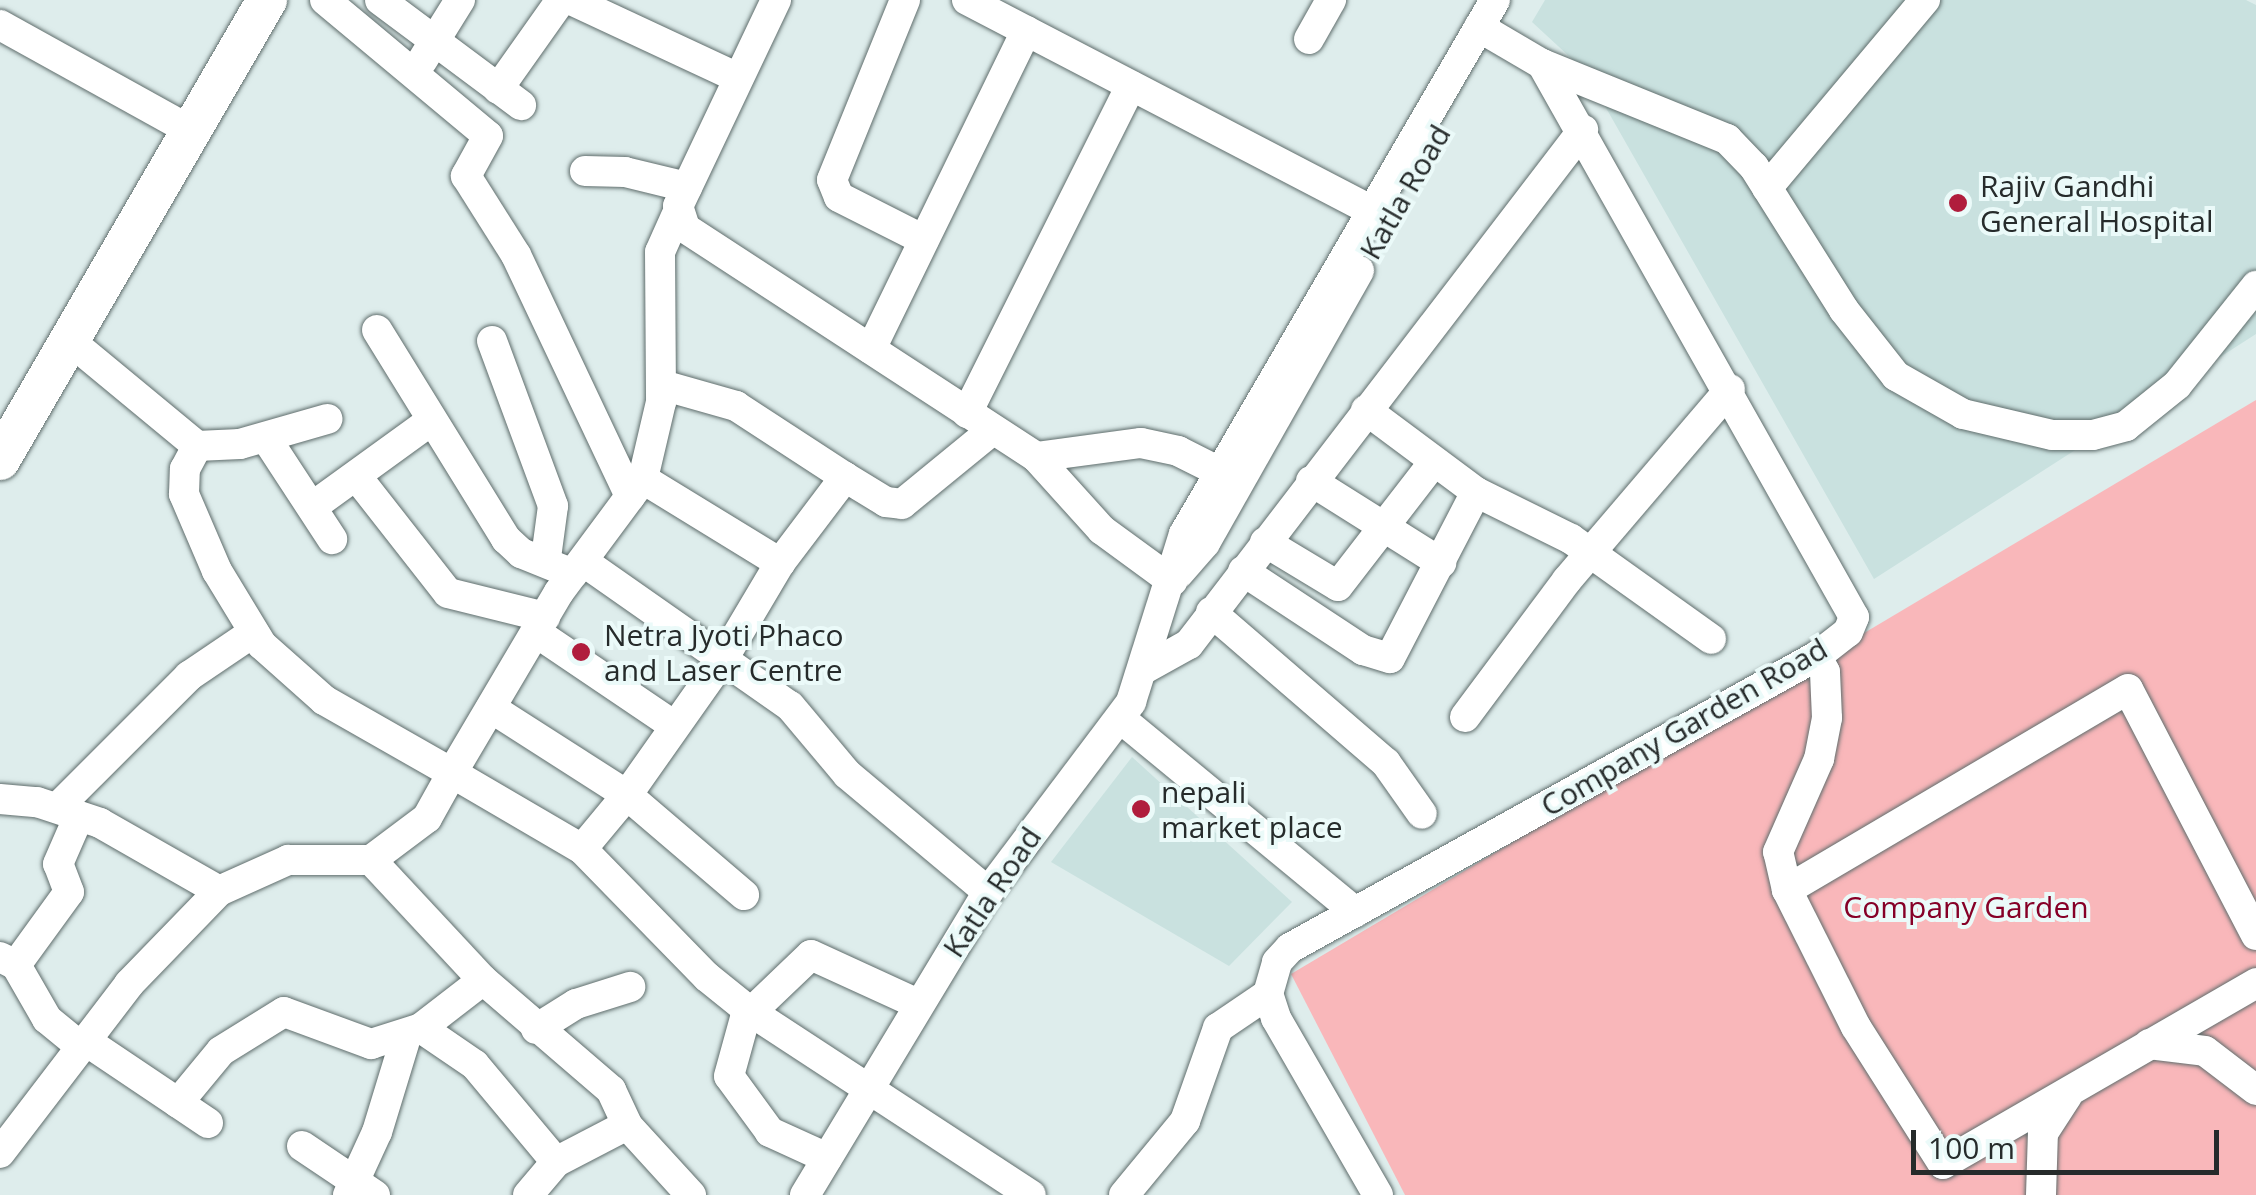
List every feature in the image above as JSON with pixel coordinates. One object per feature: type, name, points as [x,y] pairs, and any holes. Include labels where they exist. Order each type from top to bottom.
[{"type":"main road","points":[[0,460],[183,127],[246,0]]},
{"type":"main road","points":[[0,424],[183,127],[267,0]]},
{"type":"street","points":[[326,0],[488,136],[466,176],[516,255],[637,488],[780,563]]},
{"type":"street","points":[[380,0],[432,45],[509,97],[578,2],[738,78]]},
{"type":"street","points":[[414,74],[460,0]]},
{"type":"street","points":[[0,1153],[129,984],[219,891],[288,860],[371,860],[427,818],[541,625],[637,488],[662,385],[660,252],[776,0]]},
{"type":"street","points":[[905,0],[835,168],[832,190],[924,240]]},
{"type":"street","points":[[967,0],[1131,86],[1383,202]]},
{"type":"street","points":[[1308,39],[1331,0]]},
{"type":"street","name":"Katla Road","points":[[1487,31],[1495,0]]},
{"type":"street","name":"Katla Road","points":[[1169,582],[1205,543],[1246,448],[1383,202],[1487,31],[1517,0]]},
{"type":"street","points":[[1766,188],[1925,0]]},
{"type":"street","points":[[0,26],[183,127]]},
{"type":"street","points":[[870,349],[1026,31]]},
{"type":"street","name":"Company Garden Road","points":[[1268,994],[1268,977],[1290,948],[1817,656],[1848,632],[1854,617],[1849,598],[1542,64],[1487,31]]},
{"type":"street","points":[[1542,64],[1712,129],[1743,154],[1844,310],[1896,376],[1935,404],[2028,432],[2092,435],[2144,415],[2198,362],[2256,286]]},
{"type":"street","points":[[662,385],[736,406],[886,502],[902,504],[979,423],[1131,86]]},
{"type":"street","points":[[1146,668],[1188,644],[1583,130]]},
{"type":"street","points":[[586,171],[625,172],[687,187]]},
{"type":"street","points":[[676,216],[979,423],[1036,457],[1102,530],[1169,582]]},
{"type":"street","points":[[377,330],[506,539],[522,553],[578,568],[790,706],[847,774],[988,892]]},
{"type":"street","points":[[69,340],[197,446],[266,438],[326,419]]},
{"type":"street","points":[[492,342],[554,506],[546,558]]},
{"type":"street","points":[[1475,712],[1568,580],[1594,555],[1730,389]]},
{"type":"street","points":[[1366,410],[1476,492],[1594,555],[1711,639]]},
{"type":"street","points":[[312,507],[432,420]]},
{"type":"street","points":[[266,438],[332,538]]},
{"type":"street","points":[[1036,457],[1141,443],[1178,451],[1220,472]]},
{"type":"street","points":[[197,446],[185,470],[184,494],[254,632],[277,662],[324,700],[582,849],[707,977],[752,1012],[1031,1195]]},
{"type":"street","name":"Katla Road","points":[[805,1195],[988,892],[1120,718],[1146,668],[1184,534],[1220,472],[1246,448]]},
{"type":"street","points":[[1265,542],[1338,586],[1433,463]]},
{"type":"street","points":[[357,476],[448,593],[541,625],[673,725]]},
{"type":"street","points":[[582,849],[626,796],[722,659],[780,563],[845,477]]},
{"type":"street","points":[[1311,481],[1441,564]]},
{"type":"street","points":[[1243,571],[1362,650],[1390,658],[1476,492]]},
{"type":"street","points":[[1211,612],[1386,763],[1422,814]]},
{"type":"street","points":[[208,1123],[47,1019],[8,961],[69,892],[58,864],[68,812],[189,676],[254,632]]},
{"type":"street","points":[[1817,656],[1825,672],[1827,718],[1819,759],[1778,852],[1787,890],[1856,1028],[1943,1164],[2256,984]]},
{"type":"street","points":[[1787,890],[2128,690],[2256,935]]},
{"type":"street","points":[[491,708],[626,796],[744,895]]},
{"type":"street","points":[[1120,718],[1355,912]]},
{"type":"street","points":[[0,800],[68,812],[150,848],[219,891]]},
{"type":"street","points":[[371,860],[483,980],[611,1090],[628,1125],[690,1195]]},
{"type":"street","points":[[827,1158],[770,1132],[729,1076],[752,1012],[811,955],[918,1004]]},
{"type":"street","points":[[178,1103],[220,1052],[284,1012],[371,1044],[414,1031],[483,980]]},
{"type":"street","points":[[536,1029],[576,1004],[630,987]]},
{"type":"street","points":[[1124,1195],[1186,1121],[1218,1028],[1268,994],[1378,1195]]},
{"type":"street","points":[[414,1031],[475,1065],[556,1162]]},
{"type":"street","points":[[302,1146],[360,1190],[414,1031]]},
{"type":"street","points":[[2146,1044],[2205,1050],[2256,1090]]},
{"type":"street","points":[[2041,1195],[2043,1133],[2076,1085]]},
{"type":"street","points":[[528,1195],[556,1162],[628,1125]]},
{"type":"shaded area","name":"Rajiv Gandhi General Hospital","points":[[1545,0],[2246,0],[2256,5],[2256,334],[1874,579],[1585,71],[1532,22]]},
{"type":"shaded area","name":"nepali market place","points":[[1132,757],[1292,902],[1229,966],[1051,862]]},
{"type":"green space","name":"Company Garden","points":[[2256,400],[2256,1195],[1405,1195],[1291,974]]},
{"type":"place","name":"Rajiv Gandhi General Hospital","points":[[1958,203]]},
{"type":"place","name":"Netra Jyoti Phaco and Laser Centre","points":[[581,652]]},
{"type":"place","name":"nepali market place","points":[[1141,809]]}]
